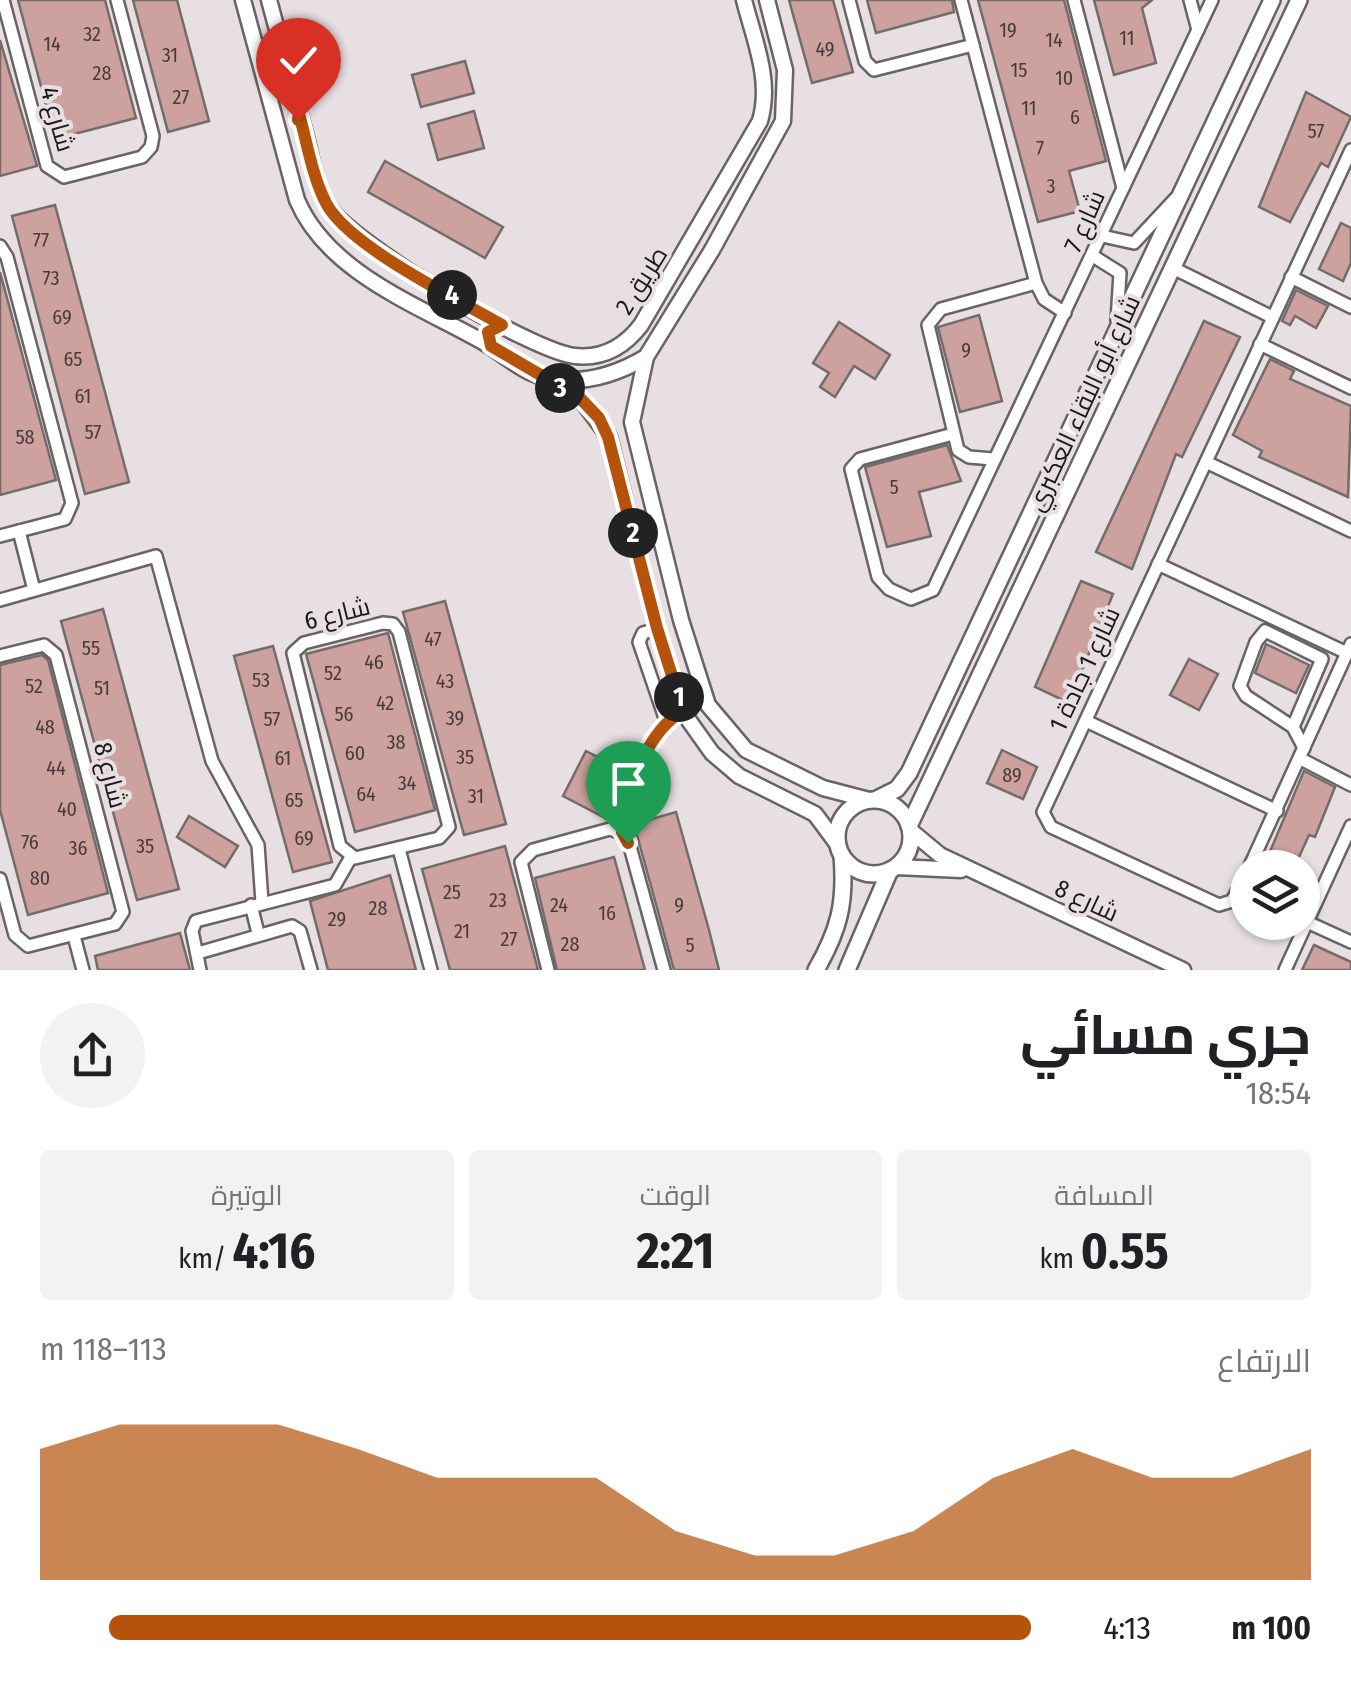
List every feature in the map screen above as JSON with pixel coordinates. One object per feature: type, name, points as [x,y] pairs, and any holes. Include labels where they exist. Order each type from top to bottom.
[{"type":"main road","name":"شارع أبو البقاء العكبري","points":[[873,800],[897,789],[909,773],[1272,0]]},
{"type":"main road","points":[[1256,93],[1256,75],[1290,0]]},
{"type":"main road","name":"شارع أبو البقاء العكبري","points":[[910,829],[1299,0]]},
{"type":"main road","points":[[1062,507],[1052,505],[1049,498],[1090,403],[1094,382]]},
{"type":"main road","points":[[816,970],[838,931],[844,908],[840,849],[844,814],[873,800],[895,806],[910,829],[908,851],[893,869],[846,970]]},
{"type":"main road","points":[[840,849],[860,871],[893,869]]},
{"type":"street","name":"شارع 4","points":[[3,0],[46,166],[64,177],[142,157],[151,147],[153,136],[117,0]]},
{"type":"street","points":[[243,0],[290,178],[306,222],[323,242],[360,271],[580,398],[599,418],[619,476],[657,628],[683,711],[712,753],[739,776],[814,814],[840,849]]},
{"type":"street","name":"طريق 2","points":[[269,0],[324,201],[346,229],[502,325],[571,356],[600,355],[632,336],[750,140],[766,101],[744,0]]},
{"type":"street","name":"طريق 2","points":[[767,0],[786,70],[786,99],[775,142],[646,357],[632,422],[700,688],[730,735],[746,750],[824,788],[873,800]]},
{"type":"street","points":[[849,0],[865,60],[874,70],[973,45]]},
{"type":"street","points":[[961,0],[1036,283],[1044,299],[1065,313]]},
{"type":"street","points":[[1074,0],[1123,188]]},
{"type":"street","points":[[1190,0],[1198,30]]},
{"type":"street","name":"شارع 7","points":[[953,434],[860,459],[851,469],[874,568],[889,589],[918,600],[933,590],[1212,0]]},
{"type":"street","points":[[753,35],[766,36],[776,60],[786,70]]},
{"type":"street","points":[[274,118],[288,127],[299,114]]},
{"type":"street","name":"شارع 1 جادة 1","points":[[1230,901],[1219,905],[1051,826],[1044,818],[1044,807],[1272,317],[1347,168],[1351,150]]},
{"type":"street","points":[[290,178],[300,164],[314,168]]},
{"type":"street","points":[[1102,236],[1134,243],[1182,191]]},
{"type":"street","points":[[694,237],[697,250],[712,250]]},
{"type":"street","points":[[0,246],[7,257],[72,503],[65,518],[0,536]]},
{"type":"street","points":[[1093,256],[1120,273],[1116,328]]},
{"type":"street","points":[[1175,268],[1272,317]]},
{"type":"street","points":[[1291,277],[1351,307]]},
{"type":"street","points":[[664,285],[680,283],[683,298]]},
{"type":"street","points":[[993,458],[963,455],[953,434],[928,332],[929,321],[941,308],[1036,283]]},
{"type":"street","points":[[441,318],[457,310],[454,297]]},
{"type":"street","points":[[491,346],[488,332],[502,325]]},
{"type":"street","points":[[1260,344],[1351,388]]},
{"type":"street","points":[[538,376],[592,380],[646,357]]},
{"type":"street","points":[[1206,462],[1351,531]]},
{"type":"street","points":[[619,476],[625,466],[644,470]]},
{"type":"street","points":[[18,531],[34,590]]},
{"type":"street","points":[[0,600],[156,556],[212,762],[258,845],[258,933]]},
{"type":"street","points":[[1158,564],[1349,648]]},
{"type":"street","points":[[657,628],[670,636],[679,630],[681,620]]},
{"type":"street","name":"شارع 6","points":[[383,623],[393,624],[399,632],[448,822],[444,835],[399,849],[351,858],[340,846],[292,653],[304,643],[383,623]]},
{"type":"street","points":[[657,628],[643,633],[639,642],[666,721]]},
{"type":"street","points":[[1293,727],[1322,659],[1265,631],[1260,633],[1240,686],[1246,696],[1293,727],[1302,754],[1351,785]]},
{"type":"street","name":"شارع 8","points":[[0,656],[38,645],[49,646],[56,655],[123,906],[116,924],[22,944],[15,935],[0,879]]},
{"type":"street","name":"شارع 1 جادة 1","points":[[1258,850],[1349,648]]},
{"type":"street","points":[[664,970],[622,832],[627,800],[666,721],[683,711]]},
{"type":"street","points":[[1086,721],[1277,811]]},
{"type":"street","points":[[1320,894],[1351,826]]},
{"type":"street","points":[[548,970],[521,862],[533,850],[604,829],[622,832]]},
{"type":"street","name":"شارع 8","points":[[910,829],[924,846],[972,871],[1183,970]]},
{"type":"street","points":[[399,849],[432,970]]},
{"type":"street","points":[[200,970],[192,931],[196,921],[335,885],[351,858]]},
{"type":"street","name":"شارع 8","points":[[893,869],[972,871]]},
{"type":"street","points":[[198,953],[258,933],[297,928],[311,970]]},
{"type":"street","points":[[1320,928],[1351,942]]},
{"type":"street","points":[[74,936],[83,970]]},
{"type":"street","points":[[1284,970],[1298,940]]},
{"type":"building","points":[[18,0],[105,0],[136,118],[55,139]]},
{"type":"building","points":[[133,0],[177,0],[209,121],[168,132]]},
{"type":"building","points":[[789,0],[833,0],[853,72],[812,83]]},
{"type":"building","points":[[867,0],[952,0],[954,12],[876,33]]},
{"type":"building","points":[[978,0],[1064,0],[1106,161],[1069,171],[1080,211],[1038,222]]},
{"type":"building","points":[[1094,0],[1152,0],[1142,8],[1156,63],[1114,75]]},
{"type":"building","points":[[0,40],[37,166],[0,176]]},
{"type":"building","points":[[465,61],[474,93],[421,107],[412,75]]},
{"type":"building","points":[[1306,92],[1351,117],[1328,167],[1321,163],[1290,222],[1259,207]]},
{"type":"building","points":[[474,111],[484,148],[438,160],[428,124]]},
{"type":"building","points":[[385,161],[503,227],[485,258],[368,192]]},
{"type":"building","points":[[55,205],[129,482],[85,494],[12,216]]},
{"type":"building","points":[[1341,223],[1351,228],[1351,263],[1343,281],[1319,269]]},
{"type":"building","points":[[0,272],[56,480],[0,495]]},
{"type":"building","points":[[1296,290],[1328,306],[1316,328],[1295,316],[1290,325],[1282,321]]},
{"type":"building","points":[[979,315],[1002,401],[960,412],[938,327]]},
{"type":"building","points":[[1204,321],[1240,337],[1182,457],[1176,454],[1132,569],[1096,552]]},
{"type":"building","points":[[839,322],[890,355],[875,379],[854,366],[835,397],[820,387],[829,373],[813,363]]},
{"type":"building","points":[[1270,359],[1294,371],[1290,379],[1351,406],[1348,497],[1259,457],[1262,451],[1233,435]]},
{"type":"building","points":[[947,445],[961,481],[919,492],[931,536],[887,547],[865,467]]},
{"type":"building","points":[[1081,581],[1113,594],[1069,703],[1035,687]]},
{"type":"building","points":[[445,601],[506,824],[464,835],[403,612]]},
{"type":"building","points":[[103,609],[179,889],[137,900],[61,621]]},
{"type":"building","points":[[388,633],[435,810],[355,832],[306,654]]},
{"type":"building","points":[[1266,644],[1309,665],[1296,693],[1255,673]]},
{"type":"building","points":[[273,646],[332,862],[293,872],[234,656]]},
{"type":"building","points":[[42,655],[48,660],[108,893],[28,915],[0,810],[0,665]]},
{"type":"building","points":[[1189,659],[1218,674],[1199,710],[1170,695]]},
{"type":"building","points":[[1002,750],[1037,767],[1023,799],[987,783]]},
{"type":"building","points":[[586,751],[621,769],[625,762],[629,764],[609,820],[563,796]]},
{"type":"building","points":[[1304,771],[1335,787],[1315,837],[1309,835],[1302,850],[1271,850]]},
{"type":"building","points":[[676,812],[719,970],[674,970],[634,824]]},
{"type":"building","points":[[189,816],[238,846],[225,867],[177,837]]},
{"type":"building","points":[[505,846],[538,970],[450,970],[422,869]]},
{"type":"building","points":[[614,857],[645,970],[557,970],[535,878]]},
{"type":"building","points":[[390,875],[416,970],[328,970],[310,901]]},
{"type":"building","points":[[180,933],[190,970],[98,970],[95,956]]},
{"type":"building","points":[[1314,945],[1351,962],[1351,970],[1302,970]]},
{"type":"route","points":[[298,120],[299,114],[324,201],[337,220],[373,248],[502,325],[488,332],[491,346],[580,398],[599,418],[608,437],[657,628],[683,711],[663,723],[627,800],[622,832],[628,843]]}]
